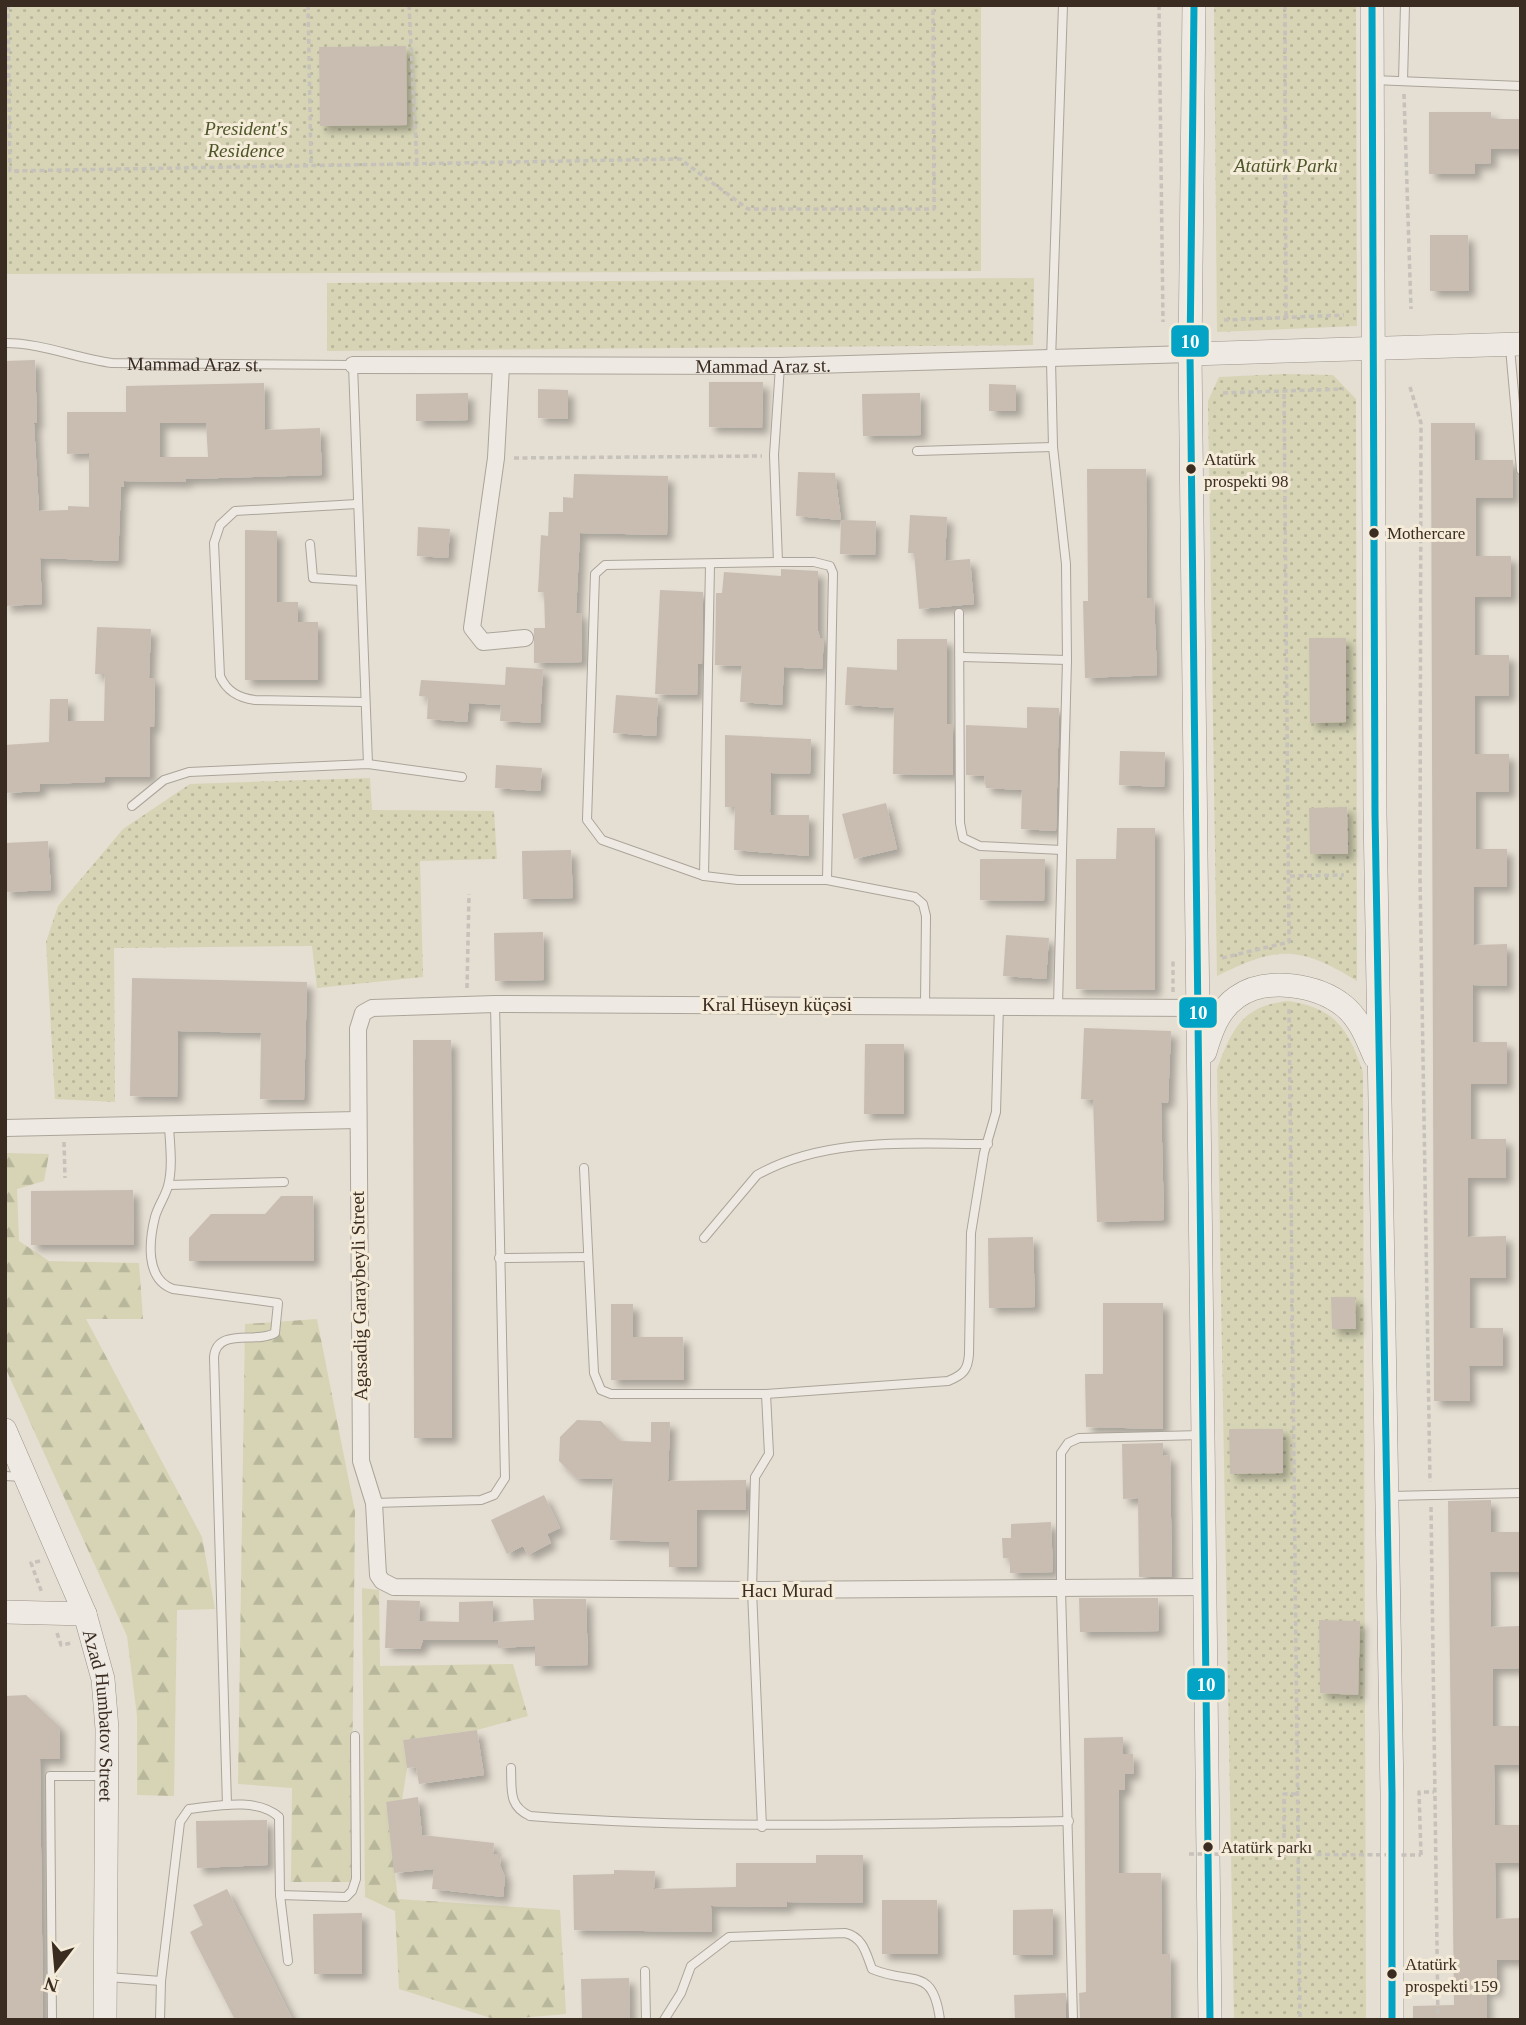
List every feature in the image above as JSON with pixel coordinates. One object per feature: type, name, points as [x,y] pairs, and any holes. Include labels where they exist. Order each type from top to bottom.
[{"type":"main road","points":[[1194,5],[1190,354],[1210,2020]]},
{"type":"main road","points":[[1372,5],[1379,1066],[1387,1497],[1392,2020]]},
{"type":"main road","name":"Mammad Araz st.","points":[[1190,354],[1515,344]]},
{"type":"main road","points":[[1199,1008],[1257,989],[1279,986],[1301,987],[1324,994],[1345,1007],[1360,1025],[1379,1066]]},
{"type":"main road","points":[[1200,1070],[1211,1031],[1220,1014],[1237,996]]},
{"type":"main road","name":"Azad Humbatov Street","points":[[5,1430],[15,1476],[85,1614],[103,1679],[107,1776],[104,2020]]},
{"type":"main road","points":[[5,1612],[85,1614]]},
{"type":"street","name":"Mammad Araz st.","points":[[353,365],[780,366],[1190,354]]},
{"type":"street","points":[[501,366],[496,458],[472,628],[483,642],[525,638]]},
{"type":"street","name":"Kral Hüseyn küçəsi","points":[[359,1020],[372,1008],[389,1005],[925,1004],[1199,1008]]},
{"type":"street","name":"Agasadig Garaybeyli Street","points":[[359,1020],[357,1120],[361,1461],[374,1503],[377,1570]]},
{"type":"street","points":[[5,1128],[357,1120]]},
{"type":"street","name":"Hacı Murad","points":[[377,1570],[382,1581],[394,1587],[752,1590],[1206,1587]]},
{"type":"lane","points":[[1058,1005],[1067,660],[1066,564],[1053,447],[1051,360],[1063,5]]},
{"type":"lane","points":[[1403,81],[1405,5]]},
{"type":"lane","points":[[1373,80],[1521,86]]},
{"type":"lane","name":"Mammad Araz st.","points":[[5,343],[27,343],[76,357],[112,363],[353,365]]},
{"type":"lane","points":[[1515,344],[1521,470]]},
{"type":"lane","points":[[353,365],[368,764]]},
{"type":"lane","points":[[778,562],[774,456],[780,366]]},
{"type":"lane","points":[[917,451],[1053,447]]},
{"type":"lane","points":[[357,504],[235,511],[220,525],[214,543],[220,676],[224,685],[242,698],[255,700],[364,702]]},
{"type":"lane","points":[[310,544],[313,578],[360,581]]},
{"type":"lane","points":[[827,880],[833,573],[830,566],[823,563],[778,562],[605,565],[596,574],[589,715],[587,820],[594,832],[602,840],[704,876],[738,880],[827,880],[915,897],[923,904],[925,1004]]},
{"type":"lane","points":[[704,876],[710,565]]},
{"type":"lane","points":[[959,612],[962,657],[960,823],[963,838],[980,846],[1062,850]]},
{"type":"lane","points":[[962,657],[1067,660]]},
{"type":"lane","points":[[132,806],[164,780],[189,772],[368,764],[462,777]]},
{"type":"lane","points":[[374,1503],[481,1500],[500,1490],[505,1478],[495,1004]]},
{"type":"lane","points":[[584,1168],[594,1373],[601,1390],[611,1394],[766,1394],[948,1381],[965,1371],[969,1354],[971,1233],[996,1112],[999,1005]]},
{"type":"lane","points":[[169,1126],[169,1185],[155,1215],[151,1243],[154,1272],[158,1280],[165,1286],[180,1290],[278,1303],[275,1334],[229,1339],[215,1349],[227,1805]]},
{"type":"lane","points":[[704,1238],[757,1175],[769,1168],[827,1151],[864,1145],[988,1144]]},
{"type":"lane","points":[[169,1185],[284,1182]]},
{"type":"lane","points":[[499,1258],[588,1257]]},
{"type":"lane","points":[[762,1827],[752,1590],[755,1478],[769,1454],[766,1394]]},
{"type":"lane","points":[[1073,2020],[1061,1590],[1061,1453],[1068,1443],[1079,1438],[1205,1435]]},
{"type":"lane","points":[[1387,1497],[1521,1493]]},
{"type":"lane","points":[[280,1895],[346,1897],[352,1891],[356,1879],[355,1736]]},
{"type":"lane","points":[[511,1768],[512,1801],[518,1811],[530,1816],[762,1827],[1069,1821]]},
{"type":"lane","points":[[52,2020],[50,1776],[107,1776]]},
{"type":"lane","points":[[160,2020],[161,1981],[180,1822],[188,1809],[227,1805],[269,1808],[279,1817],[280,1895],[288,1961]]},
{"type":"lane","points":[[664,2020],[681,1993],[691,1966],[729,1937],[845,1933],[855,1935],[863,1944],[872,1969],[928,1984],[937,1994],[940,2020]]},
{"type":"lane","points":[[645,1971],[646,2020]]},
{"type":"lane","points":[[105,1977],[161,1981]]},
{"type":"path","points":[[8,5],[10,171],[680,159],[748,209],[934,209],[933,5]]},
{"type":"path","points":[[308,5],[311,165]]},
{"type":"path","points":[[409,5],[416,164]]},
{"type":"path","points":[[1159,5],[1163,322]]},
{"type":"path","points":[[1285,5],[1286,318]]},
{"type":"path","points":[[1403,81],[1411,309]]},
{"type":"path","points":[[1224,320],[1344,315]]},
{"type":"path","points":[[1410,387],[1421,423],[1420,876],[1438,2020]]},
{"type":"path","points":[[1223,393],[1344,389]]},
{"type":"path","points":[[1222,958],[1290,942],[1284,391]]},
{"type":"path","points":[[496,458],[774,456]]},
{"type":"path","points":[[1290,876],[1344,875]]},
{"type":"path","points":[[466,1004],[469,894]]},
{"type":"path","points":[[1172,1007],[1173,960]]},
{"type":"path","points":[[1289,1009],[1300,2020]]},
{"type":"path","points":[[63,1126],[65,1178]]},
{"type":"path","points":[[1189,1854],[1421,1855],[1419,1792],[1435,1792]]},
{"type":"path","points":[[1283,1855],[1284,1794],[1298,1794]]},
{"type":"green space","name":"President's Residence","points":[[5,5],[981,5],[981,271],[5,274]]},
{"type":"green space","name":"Atatürk Parkı","points":[[1214,5],[1356,5],[1357,326],[1217,332]]},
{"type":"green space","points":[[1034,278],[1033,345],[327,351],[327,283]]},
{"type":"green space","points":[[1333,375],[1356,399],[1357,981],[1319,961],[1288,954],[1256,959],[1217,976],[1208,401],[1219,377]]},
{"type":"green space","points":[[370,778],[372,810],[494,811],[497,859],[420,861],[423,977],[317,988],[312,946],[114,948],[115,1102],[55,1099],[46,942],[58,906],[123,829],[190,784]]},
{"type":"green space","name":"Atatürk parkı","points":[[1288,1001],[1318,1009],[1338,1023],[1352,1044],[1363,1072],[1366,2020],[1234,2020],[1217,1069],[1234,1031],[1249,1014],[1272,1004]]},
{"type":"green space","points":[[5,1153],[49,1154],[44,1181],[17,1189],[19,1241],[49,1261],[139,1263],[143,1319],[86,1319],[202,1537],[215,1609],[177,1610],[174,1796],[137,1795],[137,1716],[127,1636],[5,1367]]},
{"type":"green space","points":[[317,1319],[355,1512],[351,1882],[291,1882],[292,1788],[238,1784],[245,1324]]},
{"type":"green space","points":[[362,1588],[379,1590],[380,1666],[513,1664],[528,1716],[477,1730],[403,1740],[407,1768],[402,1800],[386,1803],[398,1899],[560,1910],[566,2014],[497,2020],[399,1989],[395,1911],[365,1897]]},
{"type":"building","points":[[406,46],[407,125],[320,126],[319,47]]},
{"type":"building","points":[[1429,112],[1491,112],[1491,119],[1521,119],[1521,149],[1491,149],[1491,163],[1475,164],[1475,174],[1429,174]]},
{"type":"building","points":[[1430,235],[1468,235],[1469,291],[1430,291]]},
{"type":"building","points":[[35,360],[37,423],[34,423],[39,511],[68,510],[68,506],[89,507],[89,453],[67,454],[67,412],[126,412],[126,386],[264,383],[265,430],[320,428],[322,475],[186,479],[186,482],[124,481],[124,487],[121,487],[118,561],[40,558],[42,604],[5,606],[5,361]],"holes":[[[160,423],[206,423],[208,457],[160,457]]]},
{"type":"building","points":[[709,382],[763,382],[762,428],[709,427]]},
{"type":"building","points":[[989,384],[1016,385],[1016,411],[989,411]]},
{"type":"building","points":[[538,389],[568,390],[568,419],[538,418]]},
{"type":"building","points":[[468,393],[468,420],[416,421],[416,394]]},
{"type":"building","points":[[920,393],[921,435],[863,436],[862,394]]},
{"type":"building","points":[[1431,423],[1475,423],[1475,460],[1513,460],[1513,498],[1476,498],[1476,556],[1511,556],[1511,597],[1475,597],[1475,655],[1509,655],[1509,696],[1475,696],[1475,754],[1509,754],[1509,792],[1476,792],[1476,849],[1507,849],[1507,887],[1474,887],[1474,945],[1507,944],[1507,986],[1473,985],[1473,1042],[1507,1042],[1507,1084],[1471,1084],[1471,1139],[1506,1139],[1506,1178],[1468,1178],[1468,1237],[1506,1236],[1506,1278],[1470,1278],[1470,1328],[1503,1328],[1503,1366],[1469,1366],[1470,1401],[1434,1401]]},
{"type":"building","points":[[1087,469],[1146,469],[1147,598],[1154,598],[1157,675],[1085,678],[1083,601],[1088,601]]},
{"type":"building","points":[[798,472],[835,473],[841,520],[796,516]]},
{"type":"building","points":[[574,474],[668,476],[667,535],[580,533],[576,613],[581,613],[582,662],[534,663],[534,628],[545,628],[544,592],[538,592],[541,535],[548,536],[549,512],[563,512],[563,497],[573,498]]},
{"type":"building","points":[[910,515],[947,517],[945,561],[970,559],[974,604],[919,609],[914,553],[908,553]]},
{"type":"building","points":[[841,520],[876,521],[875,555],[840,554]]},
{"type":"building","points":[[418,527],[450,529],[448,558],[417,556]]},
{"type":"building","points":[[245,530],[277,531],[277,602],[298,602],[298,622],[318,622],[318,680],[245,680]]},
{"type":"building","points":[[781,569],[818,571],[818,631],[820,638],[824,638],[822,669],[784,667],[782,705],[740,702],[742,666],[715,665],[716,593],[722,593],[724,572],[781,576]]},
{"type":"building","points":[[660,590],[703,592],[702,664],[698,664],[697,695],[655,694]]},
{"type":"building","points":[[97,627],[151,629],[149,678],[155,678],[154,727],[150,727],[150,777],[105,777],[105,782],[40,784],[40,791],[5,793],[5,745],[49,742],[50,699],[68,699],[68,721],[104,721],[105,674],[95,674]]},
{"type":"building","points":[[1309,638],[1346,638],[1346,722],[1310,723]]},
{"type":"building","points":[[897,639],[947,639],[947,724],[953,724],[953,775],[893,774],[894,708],[845,705],[847,667],[897,670]]},
{"type":"building","points":[[506,667],[543,669],[540,723],[500,721],[501,705],[469,703],[467,722],[427,719],[428,697],[419,696],[421,680],[505,685]]},
{"type":"building","points":[[616,695],[658,698],[656,736],[613,733]]},
{"type":"building","points":[[1027,707],[1059,708],[1056,831],[1021,829],[1022,790],[986,788],[984,776],[966,775],[966,725],[1027,728]]},
{"type":"building","points":[[725,735],[811,739],[810,774],[771,773],[770,812],[771,815],[809,815],[809,856],[734,850],[735,807],[725,807]]},
{"type":"building","points":[[1120,751],[1165,752],[1164,787],[1119,785]]},
{"type":"building","points":[[496,765],[542,768],[540,791],[495,788]]},
{"type":"building","points":[[886,803],[897,849],[854,859],[842,814]]},
{"type":"building","points":[[1347,807],[1348,854],[1310,854],[1309,808]]},
{"type":"building","points":[[1117,828],[1155,828],[1155,990],[1076,989],[1076,859],[1116,859]]},
{"type":"building","points":[[48,841],[51,890],[5,892],[5,843]]},
{"type":"building","points":[[571,850],[573,898],[523,899],[522,851]]},
{"type":"building","points":[[980,859],[1045,859],[1044,901],[980,900]]},
{"type":"building","points":[[543,932],[544,980],[495,981],[494,933]]},
{"type":"building","points":[[1006,935],[1049,938],[1046,979],[1003,976]]},
{"type":"building","points":[[132,978],[307,982],[304,1100],[260,1099],[261,1033],[178,1031],[177,1097],[130,1096]]},
{"type":"building","points":[[1084,1028],[1171,1031],[1168,1103],[1161,1102],[1164,1220],[1097,1222],[1093,1100],[1081,1099]]},
{"type":"building","points":[[413,1040],[451,1040],[452,1438],[414,1438]]},
{"type":"building","points":[[865,1044],[904,1044],[904,1114],[864,1114]]},
{"type":"building","points":[[133,1190],[134,1245],[31,1245],[31,1191]]},
{"type":"building","points":[[281,1196],[313,1196],[314,1261],[189,1261],[189,1238],[211,1214],[265,1214]]},
{"type":"building","points":[[1033,1237],[1035,1307],[989,1308],[988,1238]]},
{"type":"building","points":[[1331,1297],[1355,1297],[1356,1329],[1332,1329]]},
{"type":"building","points":[[1103,1303],[1163,1303],[1163,1429],[1086,1427],[1085,1374],[1103,1374]]},
{"type":"building","points":[[611,1304],[633,1304],[633,1337],[683,1337],[684,1380],[611,1380]]},
{"type":"building","points":[[577,1420],[601,1421],[620,1441],[651,1442],[651,1422],[670,1422],[668,1481],[746,1480],[746,1510],[697,1510],[697,1567],[669,1567],[669,1542],[610,1540],[613,1479],[576,1478],[559,1461],[560,1437]]},
{"type":"building","points":[[1229,1429],[1283,1429],[1283,1473],[1230,1474]]},
{"type":"building","points":[[1163,1443],[1163,1456],[1170,1455],[1172,1577],[1139,1577],[1138,1498],[1123,1499],[1122,1444]]},
{"type":"building","points":[[544,1495],[560,1528],[547,1534],[551,1543],[528,1555],[523,1546],[507,1554],[491,1520]]},
{"type":"building","points":[[1491,1500],[1491,1532],[1521,1532],[1521,1572],[1490,1572],[1491,1627],[1521,1626],[1521,1668],[1493,1669],[1493,1726],[1521,1726],[1521,1765],[1494,1765],[1495,1825],[1521,1825],[1521,1863],[1495,1863],[1496,1919],[1521,1918],[1521,1960],[1497,1960],[1497,1991],[1486,1991],[1487,2020],[1413,2020],[1413,2006],[1454,2005],[1448,1501]]},
{"type":"building","points":[[1051,1522],[1053,1572],[1010,1573],[1010,1558],[1003,1558],[1002,1538],[1011,1538],[1011,1524]]},
{"type":"building","points":[[1079,1598],[1158,1598],[1159,1631],[1080,1632]]},
{"type":"building","points":[[533,1599],[586,1599],[588,1665],[535,1666],[535,1646],[498,1648],[498,1640],[423,1640],[420,1649],[385,1648],[387,1600],[420,1601],[419,1621],[459,1622],[459,1602],[493,1601],[493,1622],[534,1620]]},
{"type":"building","points":[[1319,1620],[1360,1621],[1358,1695],[1320,1693]]},
{"type":"building","points":[[26,1695],[60,1727],[60,1759],[40,1759],[43,2020],[5,2020],[5,1696]]},
{"type":"building","points":[[477,1730],[484,1775],[419,1784],[416,1767],[407,1768],[403,1740]]},
{"type":"building","points":[[1123,1737],[1123,1754],[1133,1754],[1134,1774],[1125,1774],[1125,1790],[1119,1790],[1119,1873],[1161,1873],[1162,1954],[1170,1954],[1171,2020],[1080,2020],[1079,1993],[1086,1992],[1084,1738]]},
{"type":"building","points":[[418,1797],[422,1835],[494,1843],[493,1854],[501,1854],[500,1865],[505,1877],[503,1897],[432,1889],[434,1869],[394,1873],[386,1802]]},
{"type":"building","points":[[267,1820],[268,1865],[197,1868],[196,1821]]},
{"type":"building","points":[[816,1855],[863,1855],[863,1903],[787,1902],[787,1907],[711,1906],[712,1932],[574,1930],[573,1875],[614,1874],[614,1870],[655,1871],[654,1889],[736,1887],[736,1863],[816,1863]]},
{"type":"building","points":[[227,1889],[293,2020],[235,2020],[190,1932],[203,1925],[193,1905]]},
{"type":"building","points":[[882,1900],[937,1900],[938,1954],[882,1954]]},
{"type":"building","points":[[1053,1909],[1053,1955],[1013,1955],[1013,1910]]},
{"type":"building","points":[[362,1913],[362,1974],[314,1974],[313,1914]]},
{"type":"building","points":[[629,1978],[630,2020],[582,2020],[581,1979]]},
{"type":"building","points":[[1066,1993],[1066,2020],[1015,2020],[1014,1995]]},
{"type":"transit line","name":"10","points":[[1194,5],[1190,354],[1210,2020]]},
{"type":"transit line","name":"10","points":[[1372,5],[1375,813],[1392,1793],[1392,2020]]},
{"type":"place","name":"Atatürk prospekti 98","points":[[1191,469]]},
{"type":"place","name":"Mothercare","points":[[1374,533]]},
{"type":"place","name":"Atatürk parkı","points":[[1208,1847]]},
{"type":"place","name":"Atatürk prospekti 159","points":[[1392,1974]]}]
